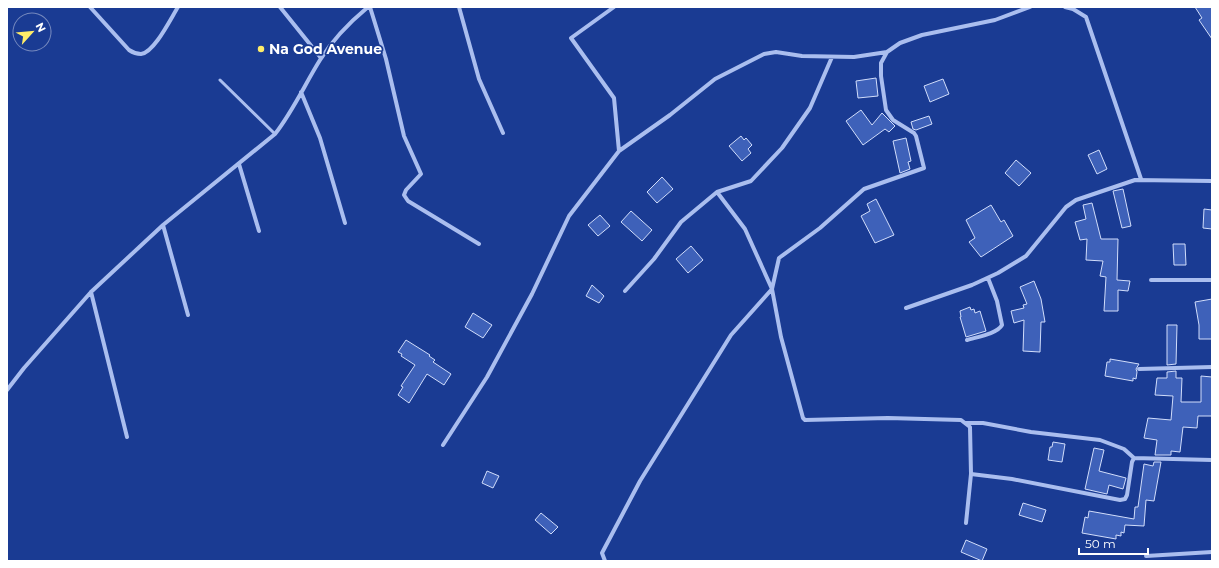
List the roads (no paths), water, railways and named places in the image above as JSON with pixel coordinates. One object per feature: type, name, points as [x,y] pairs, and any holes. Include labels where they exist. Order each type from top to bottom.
[{"type":"street","points":[[90,7],[129,50],[134,53],[142,54],[148,51],[156,42],[178,7]]},
{"type":"street","points":[[280,7],[321,58]]},
{"type":"street","points":[[7,390],[24,368],[91,292],[163,225],[240,164],[275,134],[288,117],[321,58],[346,27],[369,7],[386,59],[404,136],[421,174],[406,190],[404,195],[408,201],[479,244]]},
{"type":"street","points":[[459,7],[479,79],[503,133]]},
{"type":"street","points":[[614,7],[571,38],[614,98],[619,150]]},
{"type":"street","points":[[605,561],[602,553],[640,481],[731,335],[772,289],[779,258],[820,228],[864,189],[924,168],[916,136],[910,130],[892,120],[886,110],[881,62],[887,52],[900,43],[922,35],[995,20],[1030,7]]},
{"type":"street","points":[[1065,7],[1073,8],[1086,17],[1141,179]]},
{"type":"street","points":[[443,445],[487,377],[532,294],[569,216],[619,150],[670,115],[715,79],[764,54],[776,52],[802,56],[854,57],[887,52]]},
{"type":"street","points":[[625,290],[654,259],[681,222],[717,192],[751,180],[782,148],[810,108],[832,56]]},
{"type":"street","points":[[302,92],[320,138],[345,223]]},
{"type":"street","points":[[240,164],[259,231]]},
{"type":"street","points":[[906,308],[945,296],[988,278],[1026,256],[1066,207],[1076,200],[1141,179],[1212,181]]},
{"type":"street","points":[[717,192],[745,229],[772,289],[781,337],[801,415],[805,420],[888,418],[961,420],[966,423],[970,427],[971,474],[966,523]]},
{"type":"street","points":[[163,225],[188,315]]},
{"type":"street","points":[[967,340],[1001,328],[1002,325],[997,301],[988,278]]},
{"type":"street","points":[[1151,280],[1212,280]]},
{"type":"street","points":[[91,292],[127,437]]},
{"type":"street","points":[[1139,369],[1212,367]]},
{"type":"street","points":[[966,423],[983,423],[1030,432],[1100,440],[1124,449],[1134,458],[1212,460]]},
{"type":"street","points":[[971,474],[1012,479],[1120,500],[1125,499],[1127,495],[1132,462],[1134,458]]},
{"type":"street","points":[[1146,556],[1212,552]]},
{"type":"lane","points":[[220,80],[275,134]]},
{"type":"place","name":"Na God Avenue","points":[[261,49]]}]
